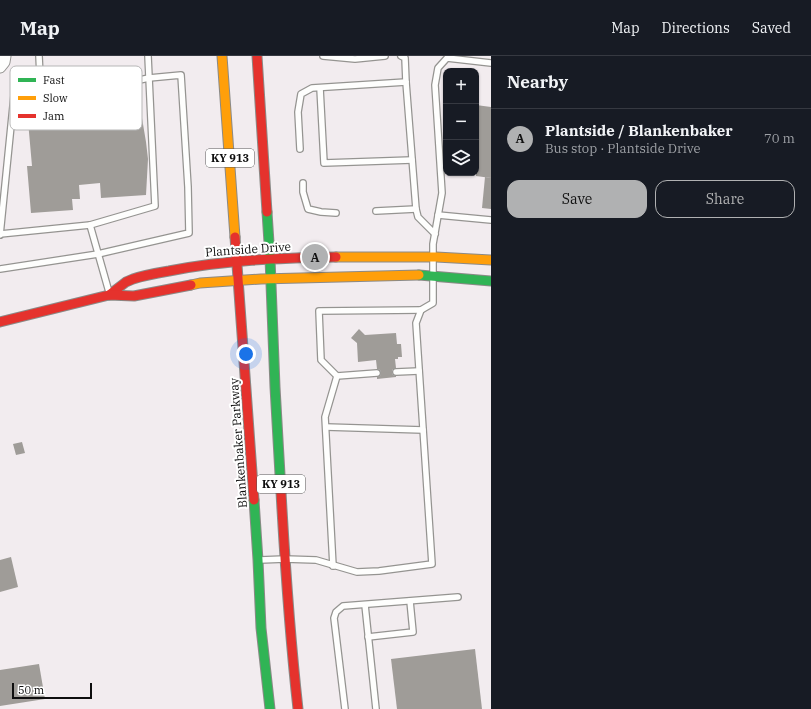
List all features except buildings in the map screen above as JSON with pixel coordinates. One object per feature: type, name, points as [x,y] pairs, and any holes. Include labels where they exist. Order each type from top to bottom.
[{"type":"main road","name":"Blankenbaker Parkway","points":[[222,56],[258,560],[261,628],[270,709]]},
{"type":"main road","name":"KY 913","points":[[258,56],[270,258],[274,387],[285,558],[298,709]]},
{"type":"main road","name":"Plantside Drive","points":[[109,295],[130,280],[144,276],[176,269],[237,260],[270,258],[433,256],[491,260]]},
{"type":"main road","name":"Plantside Drive","points":[[0,322],[109,295],[134,296],[200,283],[271,279],[407,275],[491,281]]},
{"type":"street","points":[[0,67],[4,62],[5,56]]},
{"type":"lane","points":[[39,56],[40,66]]},
{"type":"lane","points":[[11,130],[0,234],[90,226],[155,206],[148,56]]},
{"type":"lane","points":[[323,56],[355,59],[385,56]]},
{"type":"lane","points":[[401,56],[405,58],[416,209],[418,218],[435,234]]},
{"type":"lane","points":[[377,373],[337,376],[321,360],[319,311],[421,310],[433,303],[433,244],[442,193],[435,85],[438,68],[447,58],[491,62]]},
{"type":"lane","points":[[0,269],[98,254],[189,233],[188,187],[181,75],[142,79]]},
{"type":"lane","points":[[300,148],[298,112],[301,94],[312,88],[406,82]]},
{"type":"lane","points":[[320,88],[324,164],[412,160]]},
{"type":"lane","points":[[303,183],[303,192],[308,209],[336,213]]},
{"type":"lane","points":[[376,211],[416,209]]},
{"type":"lane","points":[[438,215],[491,220]]},
{"type":"lane","points":[[90,226],[109,295]]},
{"type":"lane","points":[[258,560],[285,558],[316,560],[357,572],[379,571],[432,564],[416,323],[421,310]]},
{"type":"lane","points":[[396,372],[419,371]]},
{"type":"lane","points":[[333,566],[325,417],[337,376]]},
{"type":"lane","points":[[326,427],[423,430]]},
{"type":"lane","points":[[345,709],[334,618],[336,612],[343,606],[458,596]]},
{"type":"lane","points":[[368,637],[413,632],[410,601]]},
{"type":"lane","points":[[365,605],[376,709]]},
{"type":"shaded area","points":[[0,56],[491,56],[491,709],[0,709]]},
{"type":"traffic: fast","points":[[267,212],[281,492]]},
{"type":"traffic: fast","points":[[419,275],[491,281]]},
{"type":"traffic: fast","points":[[254,500],[261,628],[270,709]]},
{"type":"traffic: slow","points":[[222,56],[235,237]]},
{"type":"traffic: slow","points":[[336,257],[436,257],[491,260]]},
{"type":"traffic: slow","points":[[191,285],[200,283],[261,279],[419,275]]},
{"type":"traffic: jam","points":[[257,56],[267,212]]},
{"type":"traffic: jam","points":[[235,237],[254,500]]},
{"type":"traffic: jam","points":[[109,295],[126,282],[133,279],[190,267],[252,260],[336,257]]},
{"type":"traffic: jam","points":[[0,322],[109,295],[134,296],[191,285]]},
{"type":"traffic: jam","points":[[281,492],[288,600],[298,709]]},
{"type":"place","name":"Plantside / Blankenbaker","points":[[315,257]]}]
